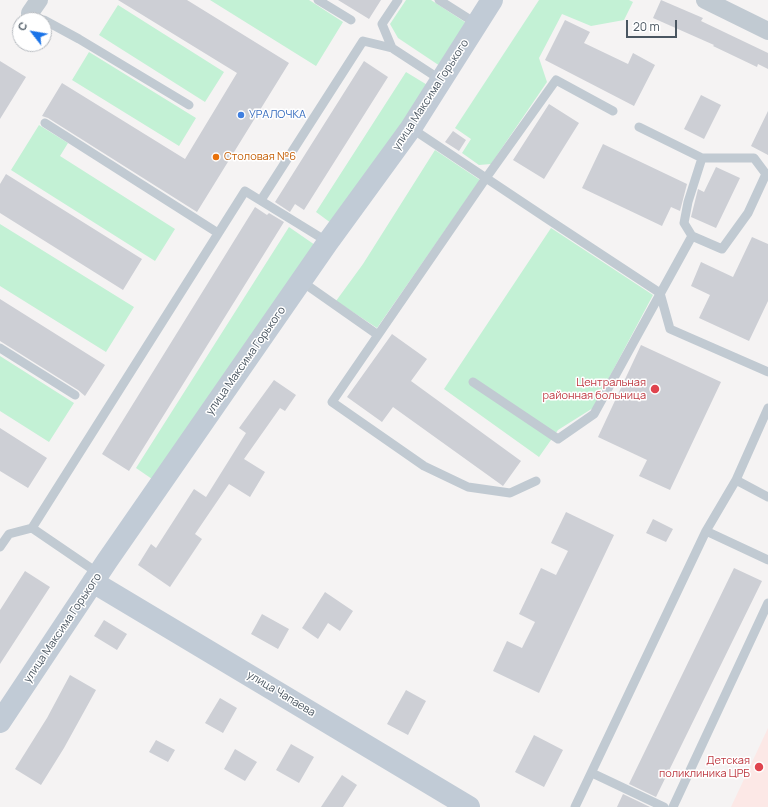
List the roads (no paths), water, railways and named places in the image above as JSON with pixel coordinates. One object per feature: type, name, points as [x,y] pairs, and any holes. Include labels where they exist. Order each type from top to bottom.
[{"type":"street","name":"улица Максима Горького","points":[[0,722],[107,561],[328,242],[411,128],[492,0]]},
{"type":"street","points":[[706,0],[768,31]]},
{"type":"street","name":"улица Чапаева","points":[[96,578],[469,807]]},
{"type":"lane","points":[[318,0],[351,20]]},
{"type":"lane","points":[[392,48],[382,24],[398,0]]},
{"type":"lane","points":[[439,0],[476,24]]},
{"type":"lane","points":[[52,21],[189,105]]},
{"type":"lane","points":[[261,200],[363,41],[392,48],[441,80]]},
{"type":"lane","points":[[536,481],[510,493],[468,487],[424,466],[332,402],[486,178],[556,80],[614,111]]},
{"type":"lane","points":[[45,123],[218,233]]},
{"type":"lane","points":[[639,127],[702,158],[754,158],[766,174],[748,213],[722,249],[692,236],[684,222],[688,202],[702,158]]},
{"type":"lane","points":[[411,128],[660,293],[670,329],[768,372]]},
{"type":"lane","points":[[0,547],[9,534],[32,528],[245,191],[328,242]]},
{"type":"lane","points":[[473,382],[558,439],[594,414],[692,236]]},
{"type":"lane","points":[[301,281],[378,335]]},
{"type":"lane","points":[[0,348],[75,395]]},
{"type":"lane","points":[[575,807],[706,531],[736,480],[768,408]]},
{"type":"lane","points":[[736,480],[768,496]]},
{"type":"lane","points":[[32,528],[96,578]]},
{"type":"lane","points":[[706,531],[768,560]]},
{"type":"lane","points":[[673,807],[768,603]]},
{"type":"lane","points":[[592,772],[664,807]]},
{"type":"place","name":"УРАЛОЧКА","points":[[241,115]]},
{"type":"place","name":"Столовая №6","points":[[216,157]]},
{"type":"place","name":"Центральная районная больница","points":[[655,389]]},
{"type":"place","name":"Детская поликлиника ЦРБ","points":[[759,767]]}]
